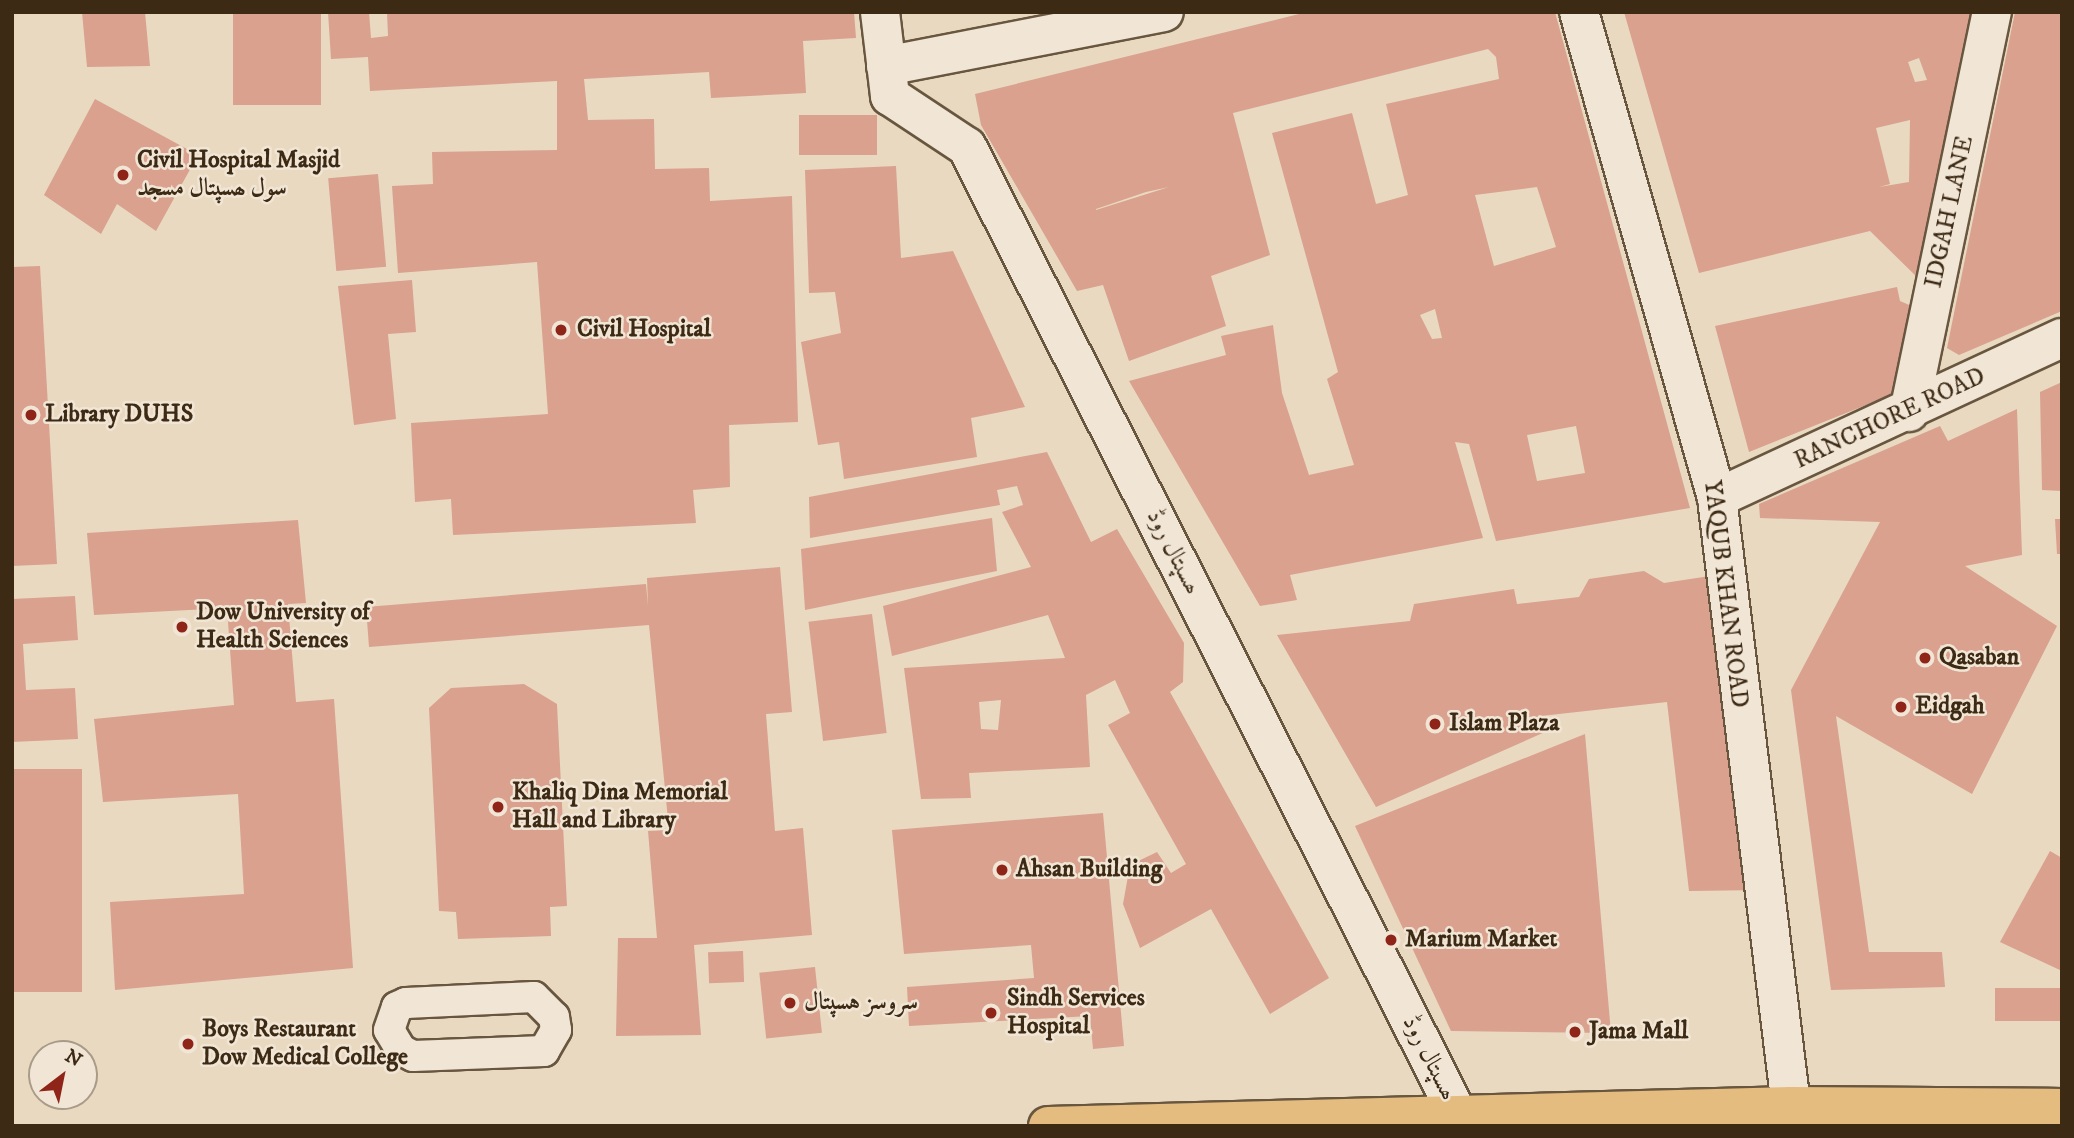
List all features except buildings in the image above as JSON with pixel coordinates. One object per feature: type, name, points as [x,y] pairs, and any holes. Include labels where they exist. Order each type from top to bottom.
[{"type":"highway","points":[[1048,1126],[1791,1106],[2062,1108]]},
{"type":"street","name":"ھسپتال روڈ","points":[[880,12],[890,96],[967,147],[1458,1115]]},
{"type":"street","points":[[886,66],[1164,12]]},
{"type":"street","name":"YAQUB KHAN ROAD","points":[[1579,12],[1717,498],[1791,1106]]},
{"type":"street","name":"IDGAH LANE","points":[[1909,412],[1992,12]]},
{"type":"street","name":"RANCHORE ROAD","points":[[1717,498],[1909,412],[2062,338]]},
{"type":"street","points":[[534,997],[547,1007],[556,1030],[544,1051],[412,1056],[401,1051],[389,1030],[397,1007],[406,1003],[534,997]]},
{"type":"place","name":"Civil Hospital Masjid سول ھسپتال مسجد","points":[[123,175]]},
{"type":"place","name":"Civil Hospital","points":[[561,330]]},
{"type":"place","name":"Library DUHS","points":[[31,415]]},
{"type":"place","name":"Dow University of Health Sciences","points":[[182,627]]},
{"type":"place","name":"Qasaban","points":[[1925,658]]},
{"type":"place","name":"Eidgah","points":[[1901,707]]},
{"type":"place","name":"Islam Plaza","points":[[1435,724]]},
{"type":"place","name":"Khaliq Dina Memorial Hall and Library","points":[[498,807]]},
{"type":"place","name":"Ahsan Building","points":[[1002,870]]},
{"type":"place","name":"Marium Market","points":[[1391,940]]},
{"type":"place","name":"سروسز ہسپتال","points":[[790,1003]]},
{"type":"place","name":"Sindh Services Hospital","points":[[991,1013]]},
{"type":"place","name":"Jama Mall","points":[[1575,1032]]},
{"type":"place","name":"Boys Restaurant Dow Medical College","points":[[188,1044]]}]
